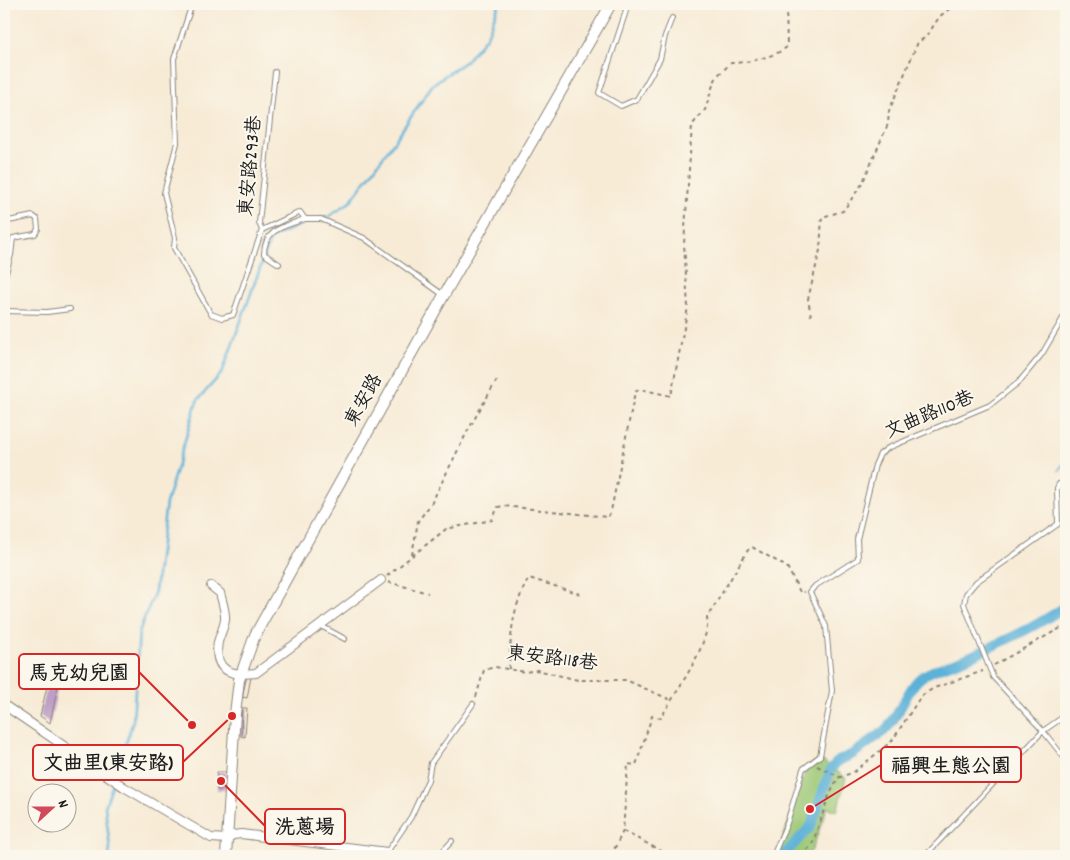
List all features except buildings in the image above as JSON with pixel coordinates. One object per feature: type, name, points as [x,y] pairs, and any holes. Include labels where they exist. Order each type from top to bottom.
[{"type":"street","name":"東安路","points":[[226,856],[235,714],[240,675],[255,635],[444,295],[611,4]]},
{"type":"street","points":[[211,586],[220,593],[225,618],[218,643],[217,657],[224,668],[240,675],[256,673],[381,580]]},
{"type":"street","points":[[4,705],[124,788],[211,838],[226,839],[233,835],[241,834],[389,854]]},
{"type":"lane","points":[[192,4],[174,59],[177,143],[164,193],[175,238],[174,248],[211,314],[222,318],[233,315],[262,230]]},
{"type":"lane","points":[[623,4],[626,11],[599,93],[621,106],[637,99],[660,59],[665,36],[672,18]]},
{"type":"lane","name":"東安路293巷","points":[[275,72],[259,223],[262,230],[300,212],[305,219],[321,219],[364,238],[444,295]]},
{"type":"lane","points":[[4,222],[32,216],[37,219],[38,229],[35,234],[14,238],[4,280]]},
{"type":"lane","points":[[279,264],[264,254],[264,247],[273,231],[305,219]]},
{"type":"lane","points":[[4,311],[47,312],[70,309]]},
{"type":"lane","name":"文曲路110巷","points":[[810,592],[815,586],[858,559],[857,539],[880,454],[888,448],[990,405],[1018,382],[1042,354],[1066,313]]},
{"type":"lane","points":[[1066,481],[1059,484],[1057,488],[1058,524],[976,582],[966,594],[964,604],[993,677],[1044,731],[1066,760]]},
{"type":"lane","points":[[773,856],[787,823],[803,769],[820,756],[832,691],[826,626],[810,592]]},
{"type":"lane","points":[[319,625],[345,639]]},
{"type":"lane","points":[[389,854],[411,817],[428,780],[431,764],[473,704]]},
{"type":"lane","points":[[925,856],[1044,731],[1066,715]]},
{"type":"lane","points":[[438,856],[452,841]]},
{"type":"path","points":[[381,580],[446,529],[492,520],[498,507],[504,506],[608,517],[611,511],[635,392],[640,389],[671,396],[688,308],[684,244],[692,125],[706,110],[712,86],[717,76],[731,63],[747,63],[764,56],[780,53],[787,47],[786,4]]},
{"type":"path","points":[[811,316],[808,299],[820,250],[822,217],[843,211],[862,184],[888,124],[889,111],[918,42],[926,37],[940,16],[956,4]]},
{"type":"path","points":[[412,555],[418,521],[431,504],[467,432],[498,378]]},
{"type":"path","points":[[611,856],[622,831],[628,764],[636,765],[652,716],[661,718],[670,700],[692,667],[708,627],[706,618],[748,550],[752,547],[787,567],[800,592],[810,592]]},
{"type":"path","points":[[508,669],[512,622],[520,594],[529,578],[580,594]]},
{"type":"path","points":[[381,580],[428,593]]},
{"type":"path","points":[[801,856],[812,845],[833,785],[840,777],[854,772],[892,741],[921,696],[934,688],[989,668],[1066,625]]},
{"type":"path","name":"東安路118巷","points":[[473,704],[484,670],[495,667],[526,672],[537,670],[578,680],[626,680],[670,700]]},
{"type":"path","points":[[811,763],[840,777]]},
{"type":"path","points":[[622,831],[671,856]]},
{"type":"green space","points":[[820,759],[846,778],[837,811],[827,808],[812,850],[807,856],[777,856],[807,767]]},
{"type":"waterway","points":[[321,218],[328,217],[350,202],[433,84],[466,61],[487,36],[499,4]]},
{"type":"waterway","points":[[109,856],[110,848],[105,807],[133,721],[139,632],[155,591],[166,503],[197,401],[222,373],[271,238],[311,220]]},
{"type":"waterway","points":[[1059,470],[1066,462]]},
{"type":"waterway","points":[[783,856],[811,826],[833,767],[837,762],[856,752],[890,725],[917,681],[934,670],[969,657],[1019,634],[1066,606]]},
{"type":"place","name":"文曲里(東安路)","points":[[232,716]]},
{"type":"place","name":"馬克幼兒園","points":[[192,725]]},
{"type":"place","name":"洗蔥場","points":[[221,781]]},
{"type":"place","name":"福興生態公園","points":[[810,809]]}]
